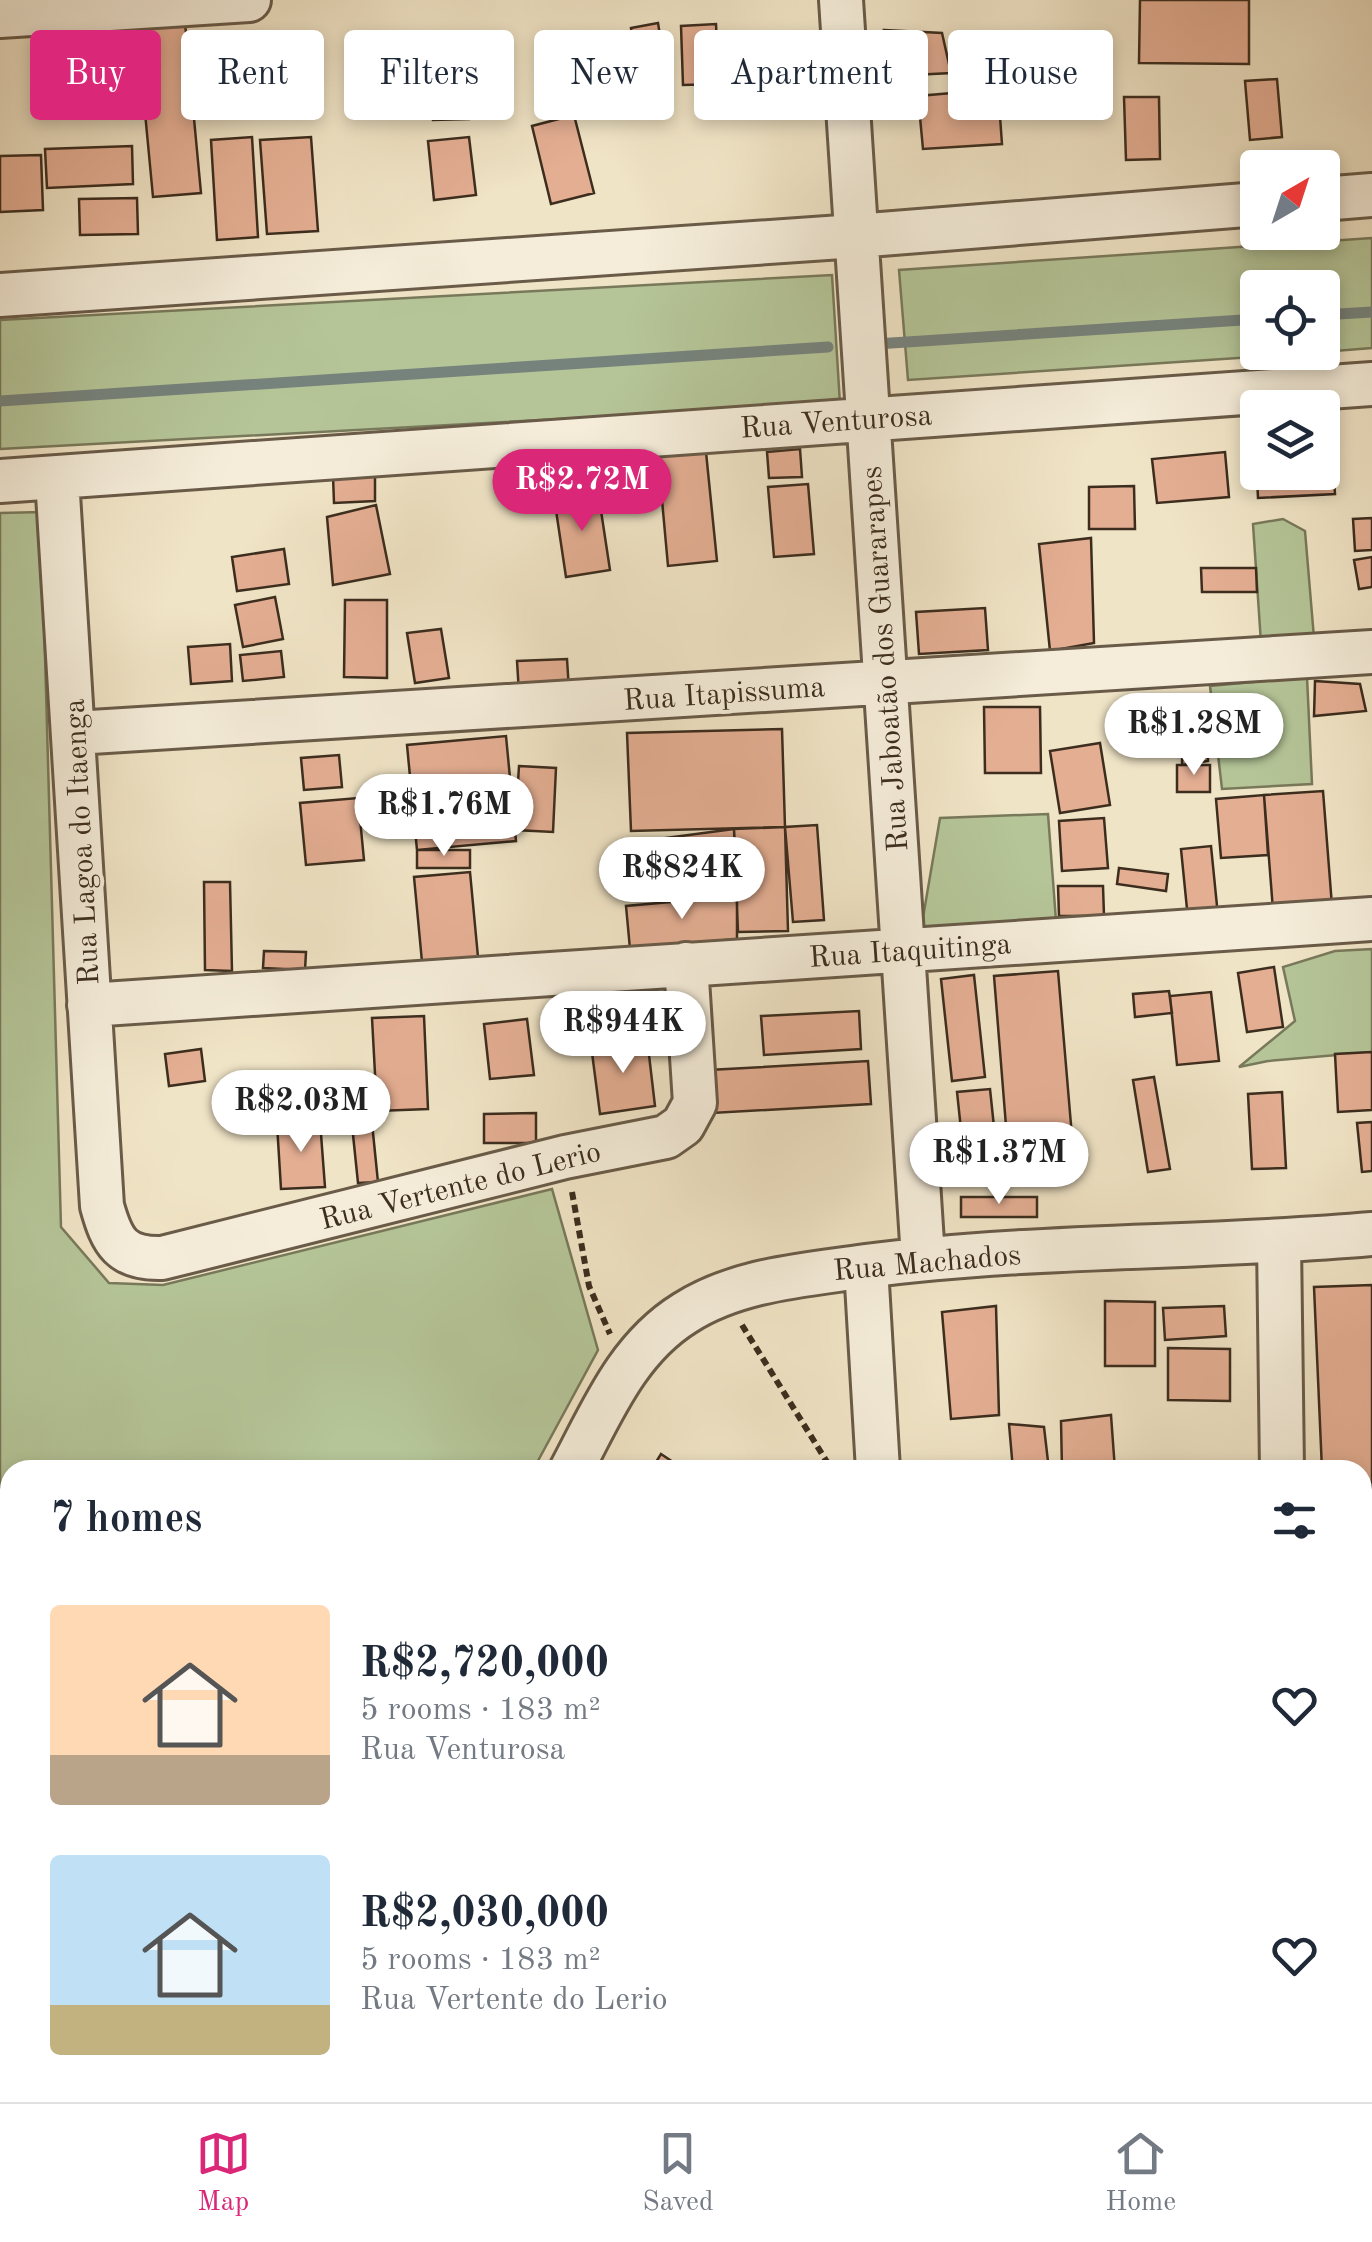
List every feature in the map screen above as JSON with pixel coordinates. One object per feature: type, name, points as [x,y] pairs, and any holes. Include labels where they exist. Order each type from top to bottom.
[{"type":"street","points":[[0,16],[248,0]]},
{"type":"street","name":"Rua Jaboatão dos Guararapes","points":[[841,0],[922,1258]]},
{"type":"street","points":[[1340,198],[1372,195]]},
{"type":"street","points":[[0,296],[1240,205]]},
{"type":"street","name":"Rua Venturosa","points":[[0,481],[1372,384]]},
{"type":"street","name":"Rua Lagoa do Itaenga","points":[[57,478],[102,1206]]},
{"type":"street","name":"Rua Itapissuma","points":[[75,733],[1372,652]]},
{"type":"street","name":"Rua Itaquitinga","points":[[89,1005],[1372,919]]},
{"type":"street","name":"Rua Vertente do Lerio","points":[[102,1206],[110,1234],[126,1252],[142,1258],[162,1258],[565,1157],[666,1137],[683,1124],[695,1102],[686,964]]},
{"type":"street","name":"Rua Machados","points":[[576,1460],[624,1371],[660,1331],[686,1312],[723,1294],[788,1276],[922,1258],[1279,1242],[1372,1234]]},
{"type":"street","points":[[1279,1242],[1282,1460]]},
{"type":"street","points":[[866,1266],[877,1460]]},
{"type":"path","points":[[565,1157],[589,1286],[624,1371]]},
{"type":"path","points":[[723,1294],[826,1460]]},
{"type":"green space","points":[[1372,238],[1372,348],[1340,351],[1340,270],[1240,270],[1240,358],[908,380],[899,270],[1240,247],[1240,250],[1340,250],[1340,240]]},
{"type":"green space","points":[[832,275],[840,404],[0,449],[0,320]]},
{"type":"green space","points":[[41,512],[61,1227],[109,1283],[163,1285],[552,1189],[598,1350],[538,1460],[0,1460],[0,513]]},
{"type":"green space","points":[[1283,519],[1305,531],[1314,638],[1261,643],[1253,524]]},
{"type":"green space","points":[[1307,677],[1312,784],[1222,789],[1210,686]]},
{"type":"green space","points":[[1048,814],[1057,934],[920,935],[940,818]]},
{"type":"green space","points":[[1372,949],[1372,1052],[1239,1067],[1295,1021],[1283,967],[1335,951]]},
{"type":"building","points":[[1140,0],[1249,0],[1249,64],[1139,63]]},
{"type":"building","points":[[185,23],[186,30],[181,30],[181,120],[194,120],[201,193],[153,197],[146,120],[161,120],[161,30],[137,28]]},
{"type":"building","points":[[658,23],[659,30],[631,30]]},
{"type":"building","points":[[716,24],[716,30],[694,30],[694,85],[683,85],[681,26]]},
{"type":"building","points":[[928,32],[942,33],[948,73],[928,74]]},
{"type":"building","points":[[1277,79],[1282,137],[1250,140],[1245,81]]},
{"type":"building","points":[[948,93],[948,120],[1000,120],[1002,144],[923,149],[920,120],[928,120],[928,95]]},
{"type":"building","points":[[1124,97],[1159,97],[1160,159],[1126,160]]},
{"type":"building","points":[[575,120],[594,193],[551,204],[532,126]]},
{"type":"building","points":[[252,137],[258,237],[217,240],[211,140]]},
{"type":"building","points":[[311,137],[318,231],[267,234],[260,140]]},
{"type":"building","points":[[469,137],[476,195],[434,200],[428,141]]},
{"type":"building","points":[[132,146],[133,184],[47,188],[45,149]]},
{"type":"building","points":[[41,155],[43,210],[0,212],[0,156]]},
{"type":"building","points":[[137,198],[138,234],[80,235],[79,199]]},
{"type":"building","points":[[800,449],[802,477],[769,478],[767,452]]},
{"type":"building","points":[[706,452],[717,561],[668,566],[658,456]]},
{"type":"building","points":[[1225,452],[1229,497],[1157,503],[1152,459]]},
{"type":"building","points":[[375,474],[375,501],[334,503],[333,476]]},
{"type":"building","points":[[808,484],[814,554],[774,557],[768,487]]},
{"type":"building","points":[[1134,486],[1135,529],[1089,529],[1089,487]]},
{"type":"building","points":[[1258,490],[1335,490],[1335,494],[1258,498]]},
{"type":"building","points":[[598,491],[610,570],[566,577],[554,497]]},
{"type":"building","points":[[376,505],[390,574],[333,585],[327,517]]},
{"type":"building","points":[[1372,518],[1372,550],[1355,551],[1353,519]]},
{"type":"building","points":[[1091,538],[1094,643],[1050,651],[1039,544]]},
{"type":"building","points":[[284,549],[289,584],[237,591],[232,557]]},
{"type":"building","points":[[1372,557],[1372,587],[1359,589],[1354,560]]},
{"type":"building","points":[[1201,568],[1256,568],[1257,592],[1202,592]]},
{"type":"building","points":[[275,597],[283,639],[243,647],[235,605]]},
{"type":"building","points":[[345,600],[387,600],[387,678],[344,677]]},
{"type":"building","points":[[985,608],[988,650],[919,654],[916,612]]},
{"type":"building","points":[[441,629],[449,678],[415,683],[407,633]]},
{"type":"building","points":[[230,644],[232,681],[191,684],[188,647]]},
{"type":"building","points":[[281,651],[284,677],[243,681],[240,655]]},
{"type":"building","points":[[567,659],[569,690],[519,693],[517,661]]},
{"type":"building","points":[[1315,681],[1360,684],[1366,711],[1314,716]]},
{"type":"building","points":[[984,707],[1040,707],[1041,773],[985,773]]},
{"type":"building","points":[[1183,727],[1207,728],[1208,761],[1182,765]]},
{"type":"building","points":[[782,729],[785,827],[631,831],[627,733]]},
{"type":"building","points":[[506,736],[516,841],[417,850],[407,745]]},
{"type":"building","points":[[1100,743],[1110,805],[1060,813],[1050,751]]},
{"type":"building","points":[[339,755],[342,787],[304,790],[301,758]]},
{"type":"building","points":[[1177,765],[1210,765],[1210,792],[1177,792]]},
{"type":"building","points":[[519,766],[556,768],[553,832],[515,830]]},
{"type":"building","points":[[1323,791],[1332,906],[1273,910],[1264,795]]},
{"type":"building","points":[[1264,795],[1268,855],[1221,858],[1216,799]]},
{"type":"building","points":[[358,798],[364,860],[306,865],[300,803]]},
{"type":"building","points":[[1104,818],[1108,868],[1062,871],[1059,821]]},
{"type":"building","points":[[817,825],[824,920],[793,922],[785,827]]},
{"type":"building","points":[[785,827],[788,931],[738,932],[734,829]]},
{"type":"building","points":[[734,829],[737,887],[636,900],[628,843]]},
{"type":"building","points":[[1211,846],[1218,916],[1188,919],[1181,849]]},
{"type":"building","points":[[417,850],[470,850],[470,868],[417,868]]},
{"type":"building","points":[[1119,868],[1168,874],[1166,891],[1117,884]]},
{"type":"building","points":[[470,872],[478,957],[422,962],[414,877]]},
{"type":"building","points":[[204,882],[230,882],[232,971],[205,970]]},
{"type":"building","points":[[1058,886],[1103,886],[1104,916],[1059,916]]},
{"type":"building","points":[[737,896],[737,939],[630,949],[626,906]]},
{"type":"building","points":[[264,951],[306,952],[305,970],[263,968]]},
{"type":"building","points":[[1274,967],[1283,1027],[1247,1032],[1238,973]]},
{"type":"building","points":[[1058,971],[1075,1172],[1010,1176],[994,976]]},
{"type":"building","points":[[974,975],[985,1077],[952,1081],[941,979]]},
{"type":"building","points":[[1169,991],[1172,1013],[1135,1017],[1133,994]]},
{"type":"building","points":[[1211,992],[1219,1061],[1177,1065],[1170,996]]},
{"type":"building","points":[[588,1006],[657,1007],[657,1033],[588,1031]]},
{"type":"building","points":[[859,1011],[861,1049],[764,1055],[761,1016]]},
{"type":"building","points":[[424,1016],[428,1109],[377,1111],[372,1018]]},
{"type":"building","points":[[527,1019],[534,1075],[490,1079],[484,1024]]},
{"type":"building","points":[[647,1038],[655,1106],[600,1114],[591,1045]]},
{"type":"building","points":[[201,1049],[205,1081],[169,1086],[165,1054]]},
{"type":"building","points":[[1372,1052],[1372,1110],[1338,1112],[1335,1054]]},
{"type":"building","points":[[868,1061],[871,1104],[712,1113],[709,1070]]},
{"type":"building","points":[[1154,1077],[1170,1169],[1148,1172],[1133,1080]]},
{"type":"building","points":[[990,1089],[999,1174],[966,1177],[957,1092]]},
{"type":"building","points":[[1282,1092],[1286,1168],[1252,1169],[1248,1094]]},
{"type":"building","points":[[536,1113],[536,1143],[484,1143],[484,1114]]},
{"type":"building","points":[[320,1121],[325,1187],[281,1189],[277,1124]]},
{"type":"building","points":[[1372,1122],[1372,1171],[1362,1172],[1357,1123]]},
{"type":"building","points":[[372,1123],[378,1182],[358,1183],[352,1125]]},
{"type":"building","points":[[961,1197],[1037,1197],[1037,1217],[961,1217]]},
{"type":"building","points":[[1372,1285],[1372,1460],[1322,1460],[1314,1287]]},
{"type":"building","points":[[1105,1301],[1155,1302],[1155,1366],[1105,1366]]},
{"type":"building","points":[[996,1306],[999,1415],[951,1419],[942,1312]]},
{"type":"building","points":[[1224,1306],[1226,1336],[1165,1340],[1163,1308]]},
{"type":"building","points":[[1168,1348],[1230,1349],[1230,1401],[1168,1400]]},
{"type":"building","points":[[1111,1415],[1114,1460],[1062,1460],[1061,1421]]},
{"type":"building","points":[[1009,1424],[1044,1427],[1048,1460],[1012,1460]]},
{"type":"waterway","points":[[1340,314],[1372,312]]},
{"type":"waterway","points":[[876,344],[1240,320]]},
{"type":"waterway","points":[[0,401],[828,347]]}]
